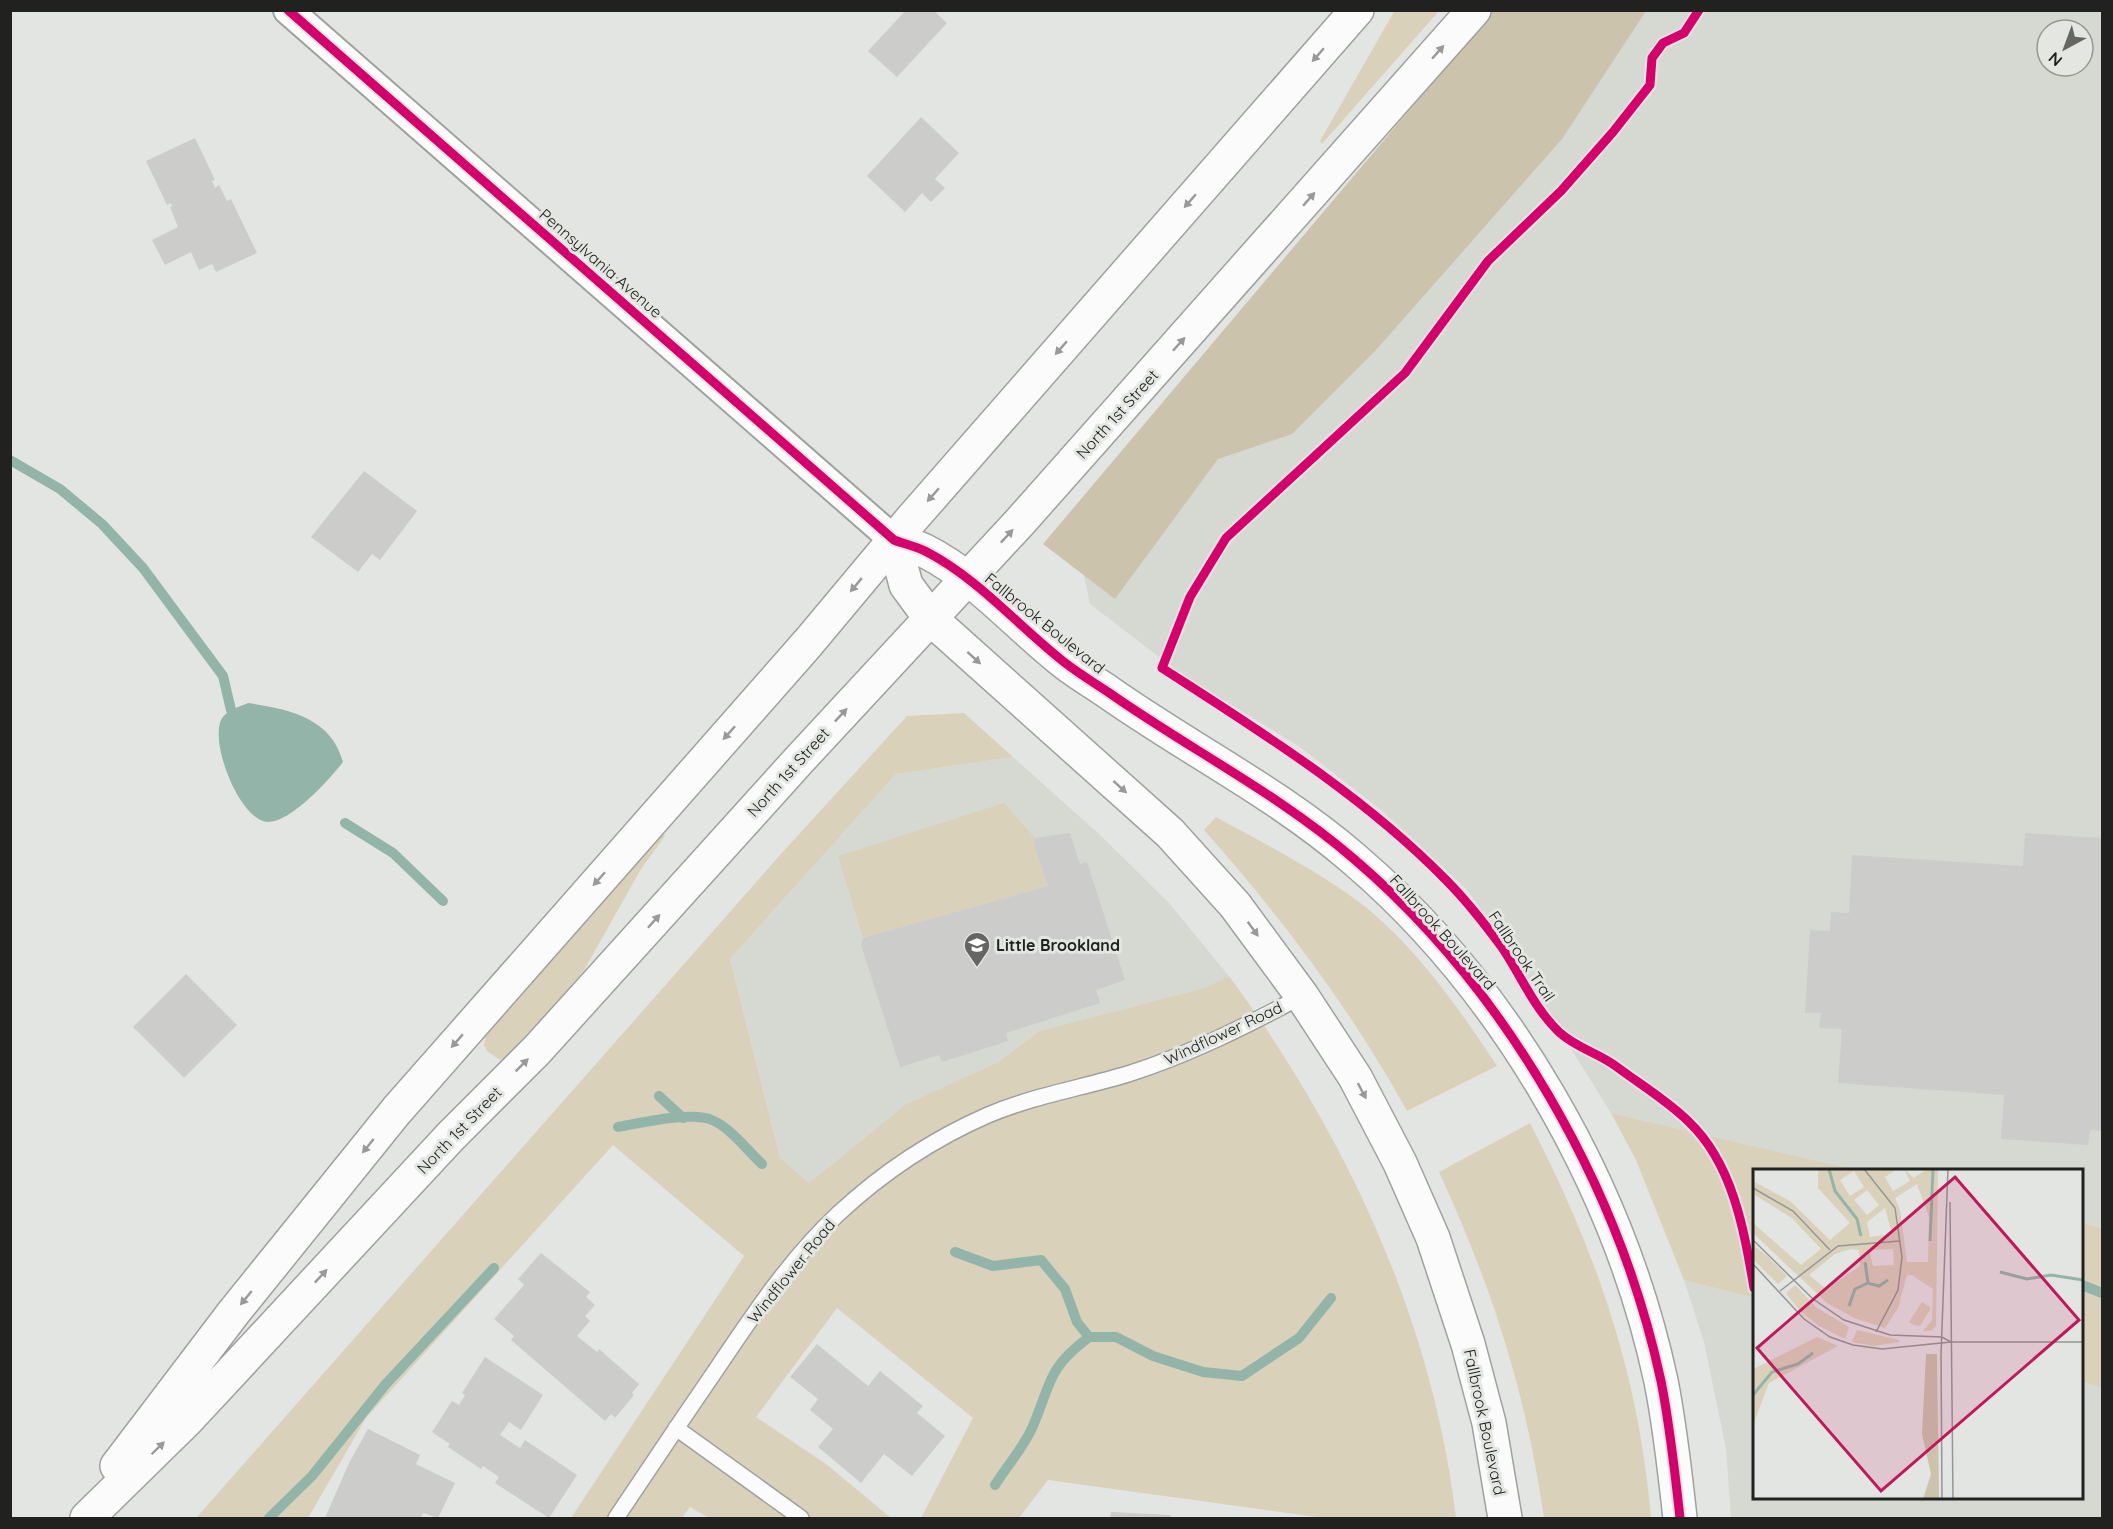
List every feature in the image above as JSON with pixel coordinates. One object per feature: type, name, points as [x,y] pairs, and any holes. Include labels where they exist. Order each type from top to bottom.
[{"type":"main road","points":[[76,1518],[234,1312],[397,1110],[808,643],[894,540],[1357,10]]},
{"type":"main road","name":"North 1st Street","points":[[87,1518],[186,1421],[443,1145],[537,1050],[1278,235],[1474,10]]},
{"type":"main road","name":"Fallbrook Boulevard","points":[[894,540],[924,550],[967,579],[1065,663],[1194,750],[1287,806],[1354,859],[1406,908],[1467,976],[1515,1042],[1552,1101],[1608,1213],[1636,1289],[1660,1380],[1674,1460],[1680,1518]]},
{"type":"main road","name":"Fallbrook Boulevard","points":[[894,540],[906,585],[931,619],[1170,833],[1235,905],[1302,996],[1355,1077],[1400,1163],[1432,1238],[1471,1355],[1489,1423],[1505,1518]]},
{"type":"street","name":"Pennsylvania Avenue","points":[[288,10],[894,540]]},
{"type":"lane","name":"Windflower Road","points":[[616,1518],[750,1319],[806,1248],[837,1215],[908,1158],[946,1135],[990,1114],[1032,1099],[1126,1074],[1167,1060],[1302,996]]},
{"type":"lane","points":[[676,1428],[801,1518]]},
{"type":"shaded area","points":[[1395,10],[1439,11],[1322,144],[1320,141]]},
{"type":"shaded area","points":[[1493,11],[1646,11],[1562,139],[1376,350],[1292,434],[1218,459],[1115,599],[1043,544]]},
{"type":"shaded area","points":[[1525,11],[2102,11],[2102,1228],[2083,1223],[2083,1169],[1853,1169],[1611,1113],[1500,934],[1466,889],[1380,809],[1300,747],[1180,673],[1090,604],[1072,521]]},
{"type":"shaded area","points":[[248,703],[292,712],[318,725],[329,735],[343,762],[329,779],[298,808],[277,820],[268,822],[257,818],[238,796],[230,780],[220,746],[221,720],[229,711]]},
{"type":"shaded area","points":[[964,713],[1013,757],[896,774],[730,959],[780,1158],[809,1183],[906,1104],[998,1062],[1039,1031],[1205,988],[1229,976],[1311,1100],[1346,1165],[1378,1233],[1405,1302],[1427,1373],[1444,1445],[1456,1518],[1324,1518],[1048,1480],[1019,1518],[921,1518],[973,1418],[837,1308],[756,1417],[826,1464],[891,1518],[709,1518],[690,1507],[682,1518],[571,1518],[744,1256],[613,1145],[366,1418],[308,1518],[196,1518],[780,855],[907,716]]},
{"type":"shaded area","name":"Little Brookland","points":[[1013,757],[1099,834],[1168,902],[1229,976],[1206,988],[1039,1031],[998,1062],[906,1104],[809,1183],[780,1158],[730,959],[896,774]]},
{"type":"shaded area","points":[[1004,803],[1035,838],[1034,844],[1048,886],[863,938],[838,856]]},
{"type":"shaded area","points":[[1216,817],[1321,876],[1376,916],[1415,955],[1433,977],[1467,1021],[1497,1066],[1407,1111],[1362,1036],[1313,965],[1261,897],[1204,830]]},
{"type":"shaded area","points":[[662,833],[665,836],[641,869],[583,972],[513,1054],[500,1060],[487,1051],[484,1045],[487,1030]]},
{"type":"shaded area","points":[[1611,1113],[1853,1169],[1753,1169],[1753,1298],[1684,1280],[1636,1160]]},
{"type":"shaded area","points":[[1530,1123],[1575,1218],[1611,1314],[1636,1414],[1651,1518],[1544,1518],[1527,1427],[1505,1341],[1475,1257],[1439,1172]]},
{"type":"shaded area","points":[[2083,1223],[2102,1228],[2102,1388],[2083,1382]]},
{"type":"shaded area","points":[[1684,1280],[1753,1298],[1753,1499],[2083,1499],[2083,1382],[2102,1388],[2102,1518],[1731,1518],[1726,1449],[1704,1342]]},
{"type":"building","points":[[906,10],[933,10],[947,23],[897,77],[868,51]]},
{"type":"building","points":[[921,117],[959,153],[935,179],[945,188],[931,202],[922,193],[905,212],[867,176]]},
{"type":"building","points":[[195,138],[215,180],[212,181],[215,188],[219,185],[227,201],[231,199],[257,253],[216,272],[212,264],[199,270],[191,252],[165,265],[152,240],[178,227],[170,207],[171,203],[167,205],[146,161]]},
{"type":"building","points":[[364,471],[417,511],[380,560],[372,554],[358,572],[311,537]]},
{"type":"building","name":"Little Brookland","points":[[1070,833],[1080,864],[1087,862],[1125,980],[1096,990],[1100,1003],[1006,1033],[1008,1041],[942,1062],[939,1055],[900,1067],[861,945],[863,938],[1048,886],[1034,844],[1035,838]]},
{"type":"building","points":[[2025,833],[2102,838],[2102,1131],[2090,1130],[2088,1145],[2001,1139],[2004,1095],[1838,1083],[1842,1029],[1819,1028],[1821,1013],[1805,1013],[1810,930],[1830,931],[1831,912],[1849,913],[1852,855],[2023,866]]},
{"type":"building","points":[[186,974],[237,1025],[184,1078],[133,1027]]},
{"type":"building","points":[[541,1253],[590,1292],[586,1297],[595,1305],[585,1316],[590,1321],[577,1336],[597,1352],[599,1349],[639,1384],[632,1393],[634,1395],[615,1418],[611,1414],[605,1421],[511,1340],[514,1336],[494,1319],[524,1285],[518,1279]]},
{"type":"building","points":[[817,1344],[868,1386],[880,1371],[923,1406],[917,1413],[945,1436],[912,1476],[884,1454],[861,1483],[818,1447],[833,1429],[810,1410],[818,1399],[790,1377]]},
{"type":"building","points":[[485,1357],[543,1395],[521,1430],[509,1422],[500,1435],[520,1448],[525,1440],[577,1475],[549,1518],[495,1483],[499,1477],[483,1466],[481,1469],[448,1447],[450,1444],[432,1432],[452,1401],[459,1405],[465,1395],[462,1393]]},
{"type":"building","points":[[368,1429],[420,1455],[416,1464],[455,1483],[438,1518],[423,1513],[421,1518],[325,1518],[349,1463]]},
{"type":"building","points":[[1111,1512],[1171,1515],[1170,1518],[1110,1518]]},
{"type":"waterway","points":[[10,460],[60,489],[102,524],[143,568],[223,676],[231,710]]},
{"type":"waterway","points":[[345,823],[393,853],[443,901]]},
{"type":"waterway","points":[[659,1096],[683,1118]]},
{"type":"waterway","points":[[618,1127],[692,1117],[712,1120],[726,1128],[762,1164]]},
{"type":"waterway","points":[[955,1252],[993,1266],[1041,1260],[1065,1289],[1077,1322],[1089,1337],[1116,1337],[1153,1356],[1203,1372],[1242,1376],[1299,1338],[1331,1298]]},
{"type":"waterway","points":[[269,1518],[312,1476],[385,1385],[494,1268]]},
{"type":"waterway","points":[[2083,1285],[2102,1293]]},
{"type":"waterway","points":[[995,1485],[1029,1434],[1058,1367],[1075,1348],[1089,1337]]},
{"type":"cycle path","points":[[288,10],[894,540],[921,549],[944,562],[980,588],[1075,670],[1295,814],[1354,859],[1409,911],[1460,968],[1507,1030],[1549,1096],[1585,1164],[1617,1235],[1642,1308],[1661,1381],[1680,1518]]},
{"type":"cycle path","name":"Fallbrook Trail","points":[[1699,10],[1684,33],[1663,43],[1652,58],[1650,85],[1613,132],[1561,191],[1488,261],[1405,373],[1226,538],[1190,597],[1162,668],[1310,766],[1381,820],[1414,849],[1468,904],[1501,946],[1534,1001],[1559,1032],[1610,1062],[1689,1122],[1704,1139],[1726,1178],[1741,1221],[1753,1282]]},
{"type":"place","name":"Little Brookland","points":[[977,968]]}]
